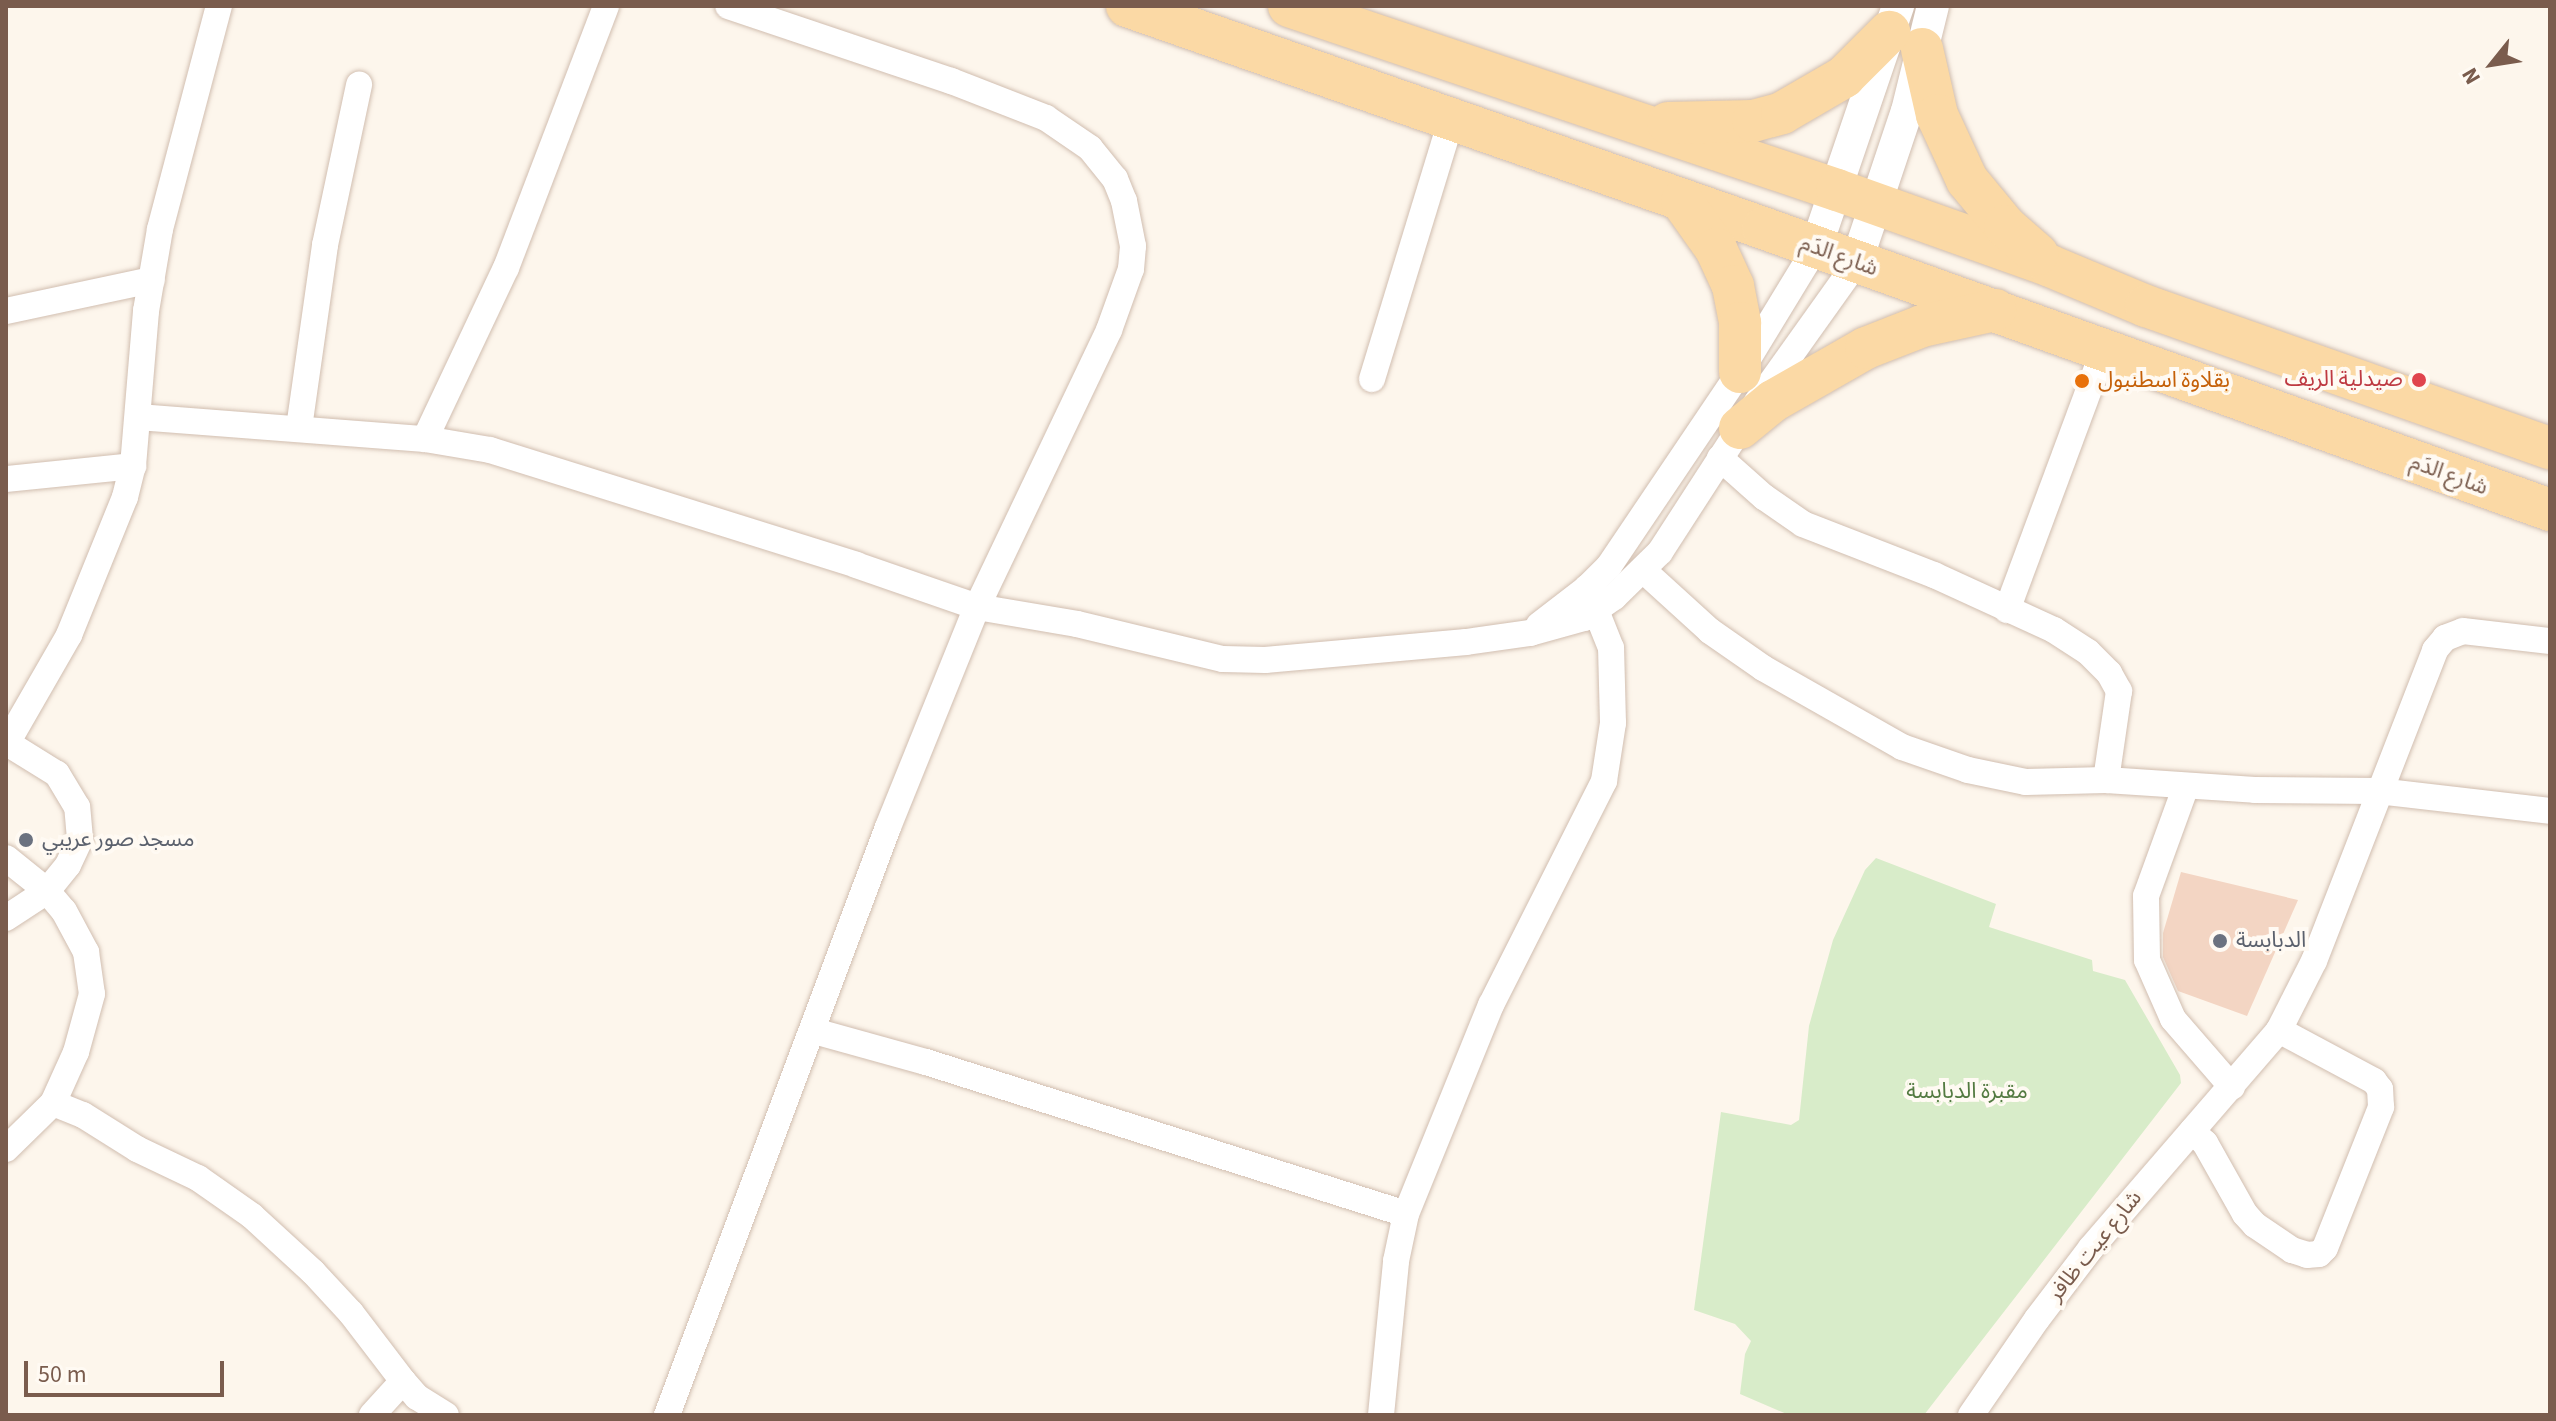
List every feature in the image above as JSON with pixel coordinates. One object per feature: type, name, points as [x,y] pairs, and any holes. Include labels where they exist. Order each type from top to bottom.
[{"type":"main road","name":"شارع الدَم","points":[[1127,6],[1995,310],[2550,510]]},
{"type":"main road","points":[[1289,6],[1837,190],[2050,266],[2146,306],[2550,448]]},
{"type":"main road","points":[[1633,123],[1753,121],[1782,113],[1844,77],[1903,29],[1967,180],[2005,226],[2050,266]]},
{"type":"main road","points":[[1682,201],[1716,249],[1733,286],[1740,323],[1740,372]]},
{"type":"main road","points":[[1730,443],[1773,401],[1866,348],[1922,326],[1995,310]]},
{"type":"street","points":[[6,918],[47,891],[68,865],[80,839],[77,807],[57,774],[6,743],[69,635],[125,497],[133,466],[160,229],[219,6]]},
{"type":"street","points":[[425,439],[506,268],[606,6]]},
{"type":"street","points":[[667,1415],[814,1031],[888,827],[977,607],[1109,330],[1131,269],[1133,246],[1124,201],[1115,179],[1090,148],[1046,118],[951,81],[728,6]]},
{"type":"street","points":[[1381,1415],[1396,1261],[1406,1214],[1491,1005],[1604,781],[1611,746],[1611,648],[1592,599],[1609,566],[1740,372],[1816,247],[1903,29],[1933,6]]},
{"type":"street","points":[[138,417],[425,439],[490,450],[856,565],[977,607],[1077,624],[1223,659],[1329,655],[1530,633],[1643,570],[1675,530],[1730,443],[1856,263],[1907,111],[1903,29]]},
{"type":"street","points":[[299,428],[325,245],[359,85]]},
{"type":"street","points":[[1372,379],[1451,120]]},
{"type":"street","points":[[6,311],[152,280]]},
{"type":"street","points":[[2007,610],[2104,349]]},
{"type":"street","points":[[1730,443],[1764,497],[1803,524],[1934,575],[2054,630],[2088,652],[2114,682],[2120,703],[2106,780]]},
{"type":"street","points":[[6,479],[133,466]]},
{"type":"street","points":[[1643,570],[1710,631],[1763,668],[1902,747],[2000,778],[2026,782],[2106,780],[2186,786],[2378,791],[2550,811]]},
{"type":"street","name":"شارع عيت ظافر","points":[[1971,1415],[2037,1319],[2091,1248],[2279,1030],[2314,961],[2427,666],[2445,638],[2463,631],[2485,631],[2550,641]]},
{"type":"street","points":[[2186,786],[2146,896],[2147,960],[2173,1019],[2232,1087]]},
{"type":"street","points":[[6,858],[47,891],[64,911],[86,952],[92,994],[76,1052],[53,1103],[6,1149]]},
{"type":"street","points":[[2192,1131],[2205,1143],[2245,1214],[2255,1225],[2292,1250],[2307,1255],[2319,1254],[2325,1248],[2381,1107],[2380,1089],[2374,1081],[2279,1030]]},
{"type":"street","points":[[814,1031],[926,1062],[1406,1214]]},
{"type":"street","points":[[53,1103],[83,1115],[137,1149],[198,1178],[252,1216],[313,1272],[351,1313],[417,1397],[446,1415]]},
{"type":"street","points":[[372,1415],[403,1381]]},
{"type":"green space","name":"مقبرة الدبابسة","points":[[1876,858],[1996,904],[1989,927],[2092,960],[2093,971],[2125,980],[2180,1075],[2181,1083],[1924,1415],[1789,1415],[1740,1394],[1745,1354],[1751,1341],[1735,1324],[1694,1310],[1721,1112],[1791,1125],[1799,1120],[1809,1026],[1833,940],[1865,870]]},
{"type":"building","name":"الدبابسة","points":[[2181,872],[2298,900],[2247,1016],[2178,991],[2163,957],[2163,933]]},
{"type":"place","name":"صيدلية الريف","points":[[2419,380]]},
{"type":"place","name":"بقلاوة اسطنبول","points":[[2082,381]]},
{"type":"place","name":"مسجد صور عريبي","points":[[26,840]]},
{"type":"place","name":"الدبابسة","points":[[2220,941]]}]
